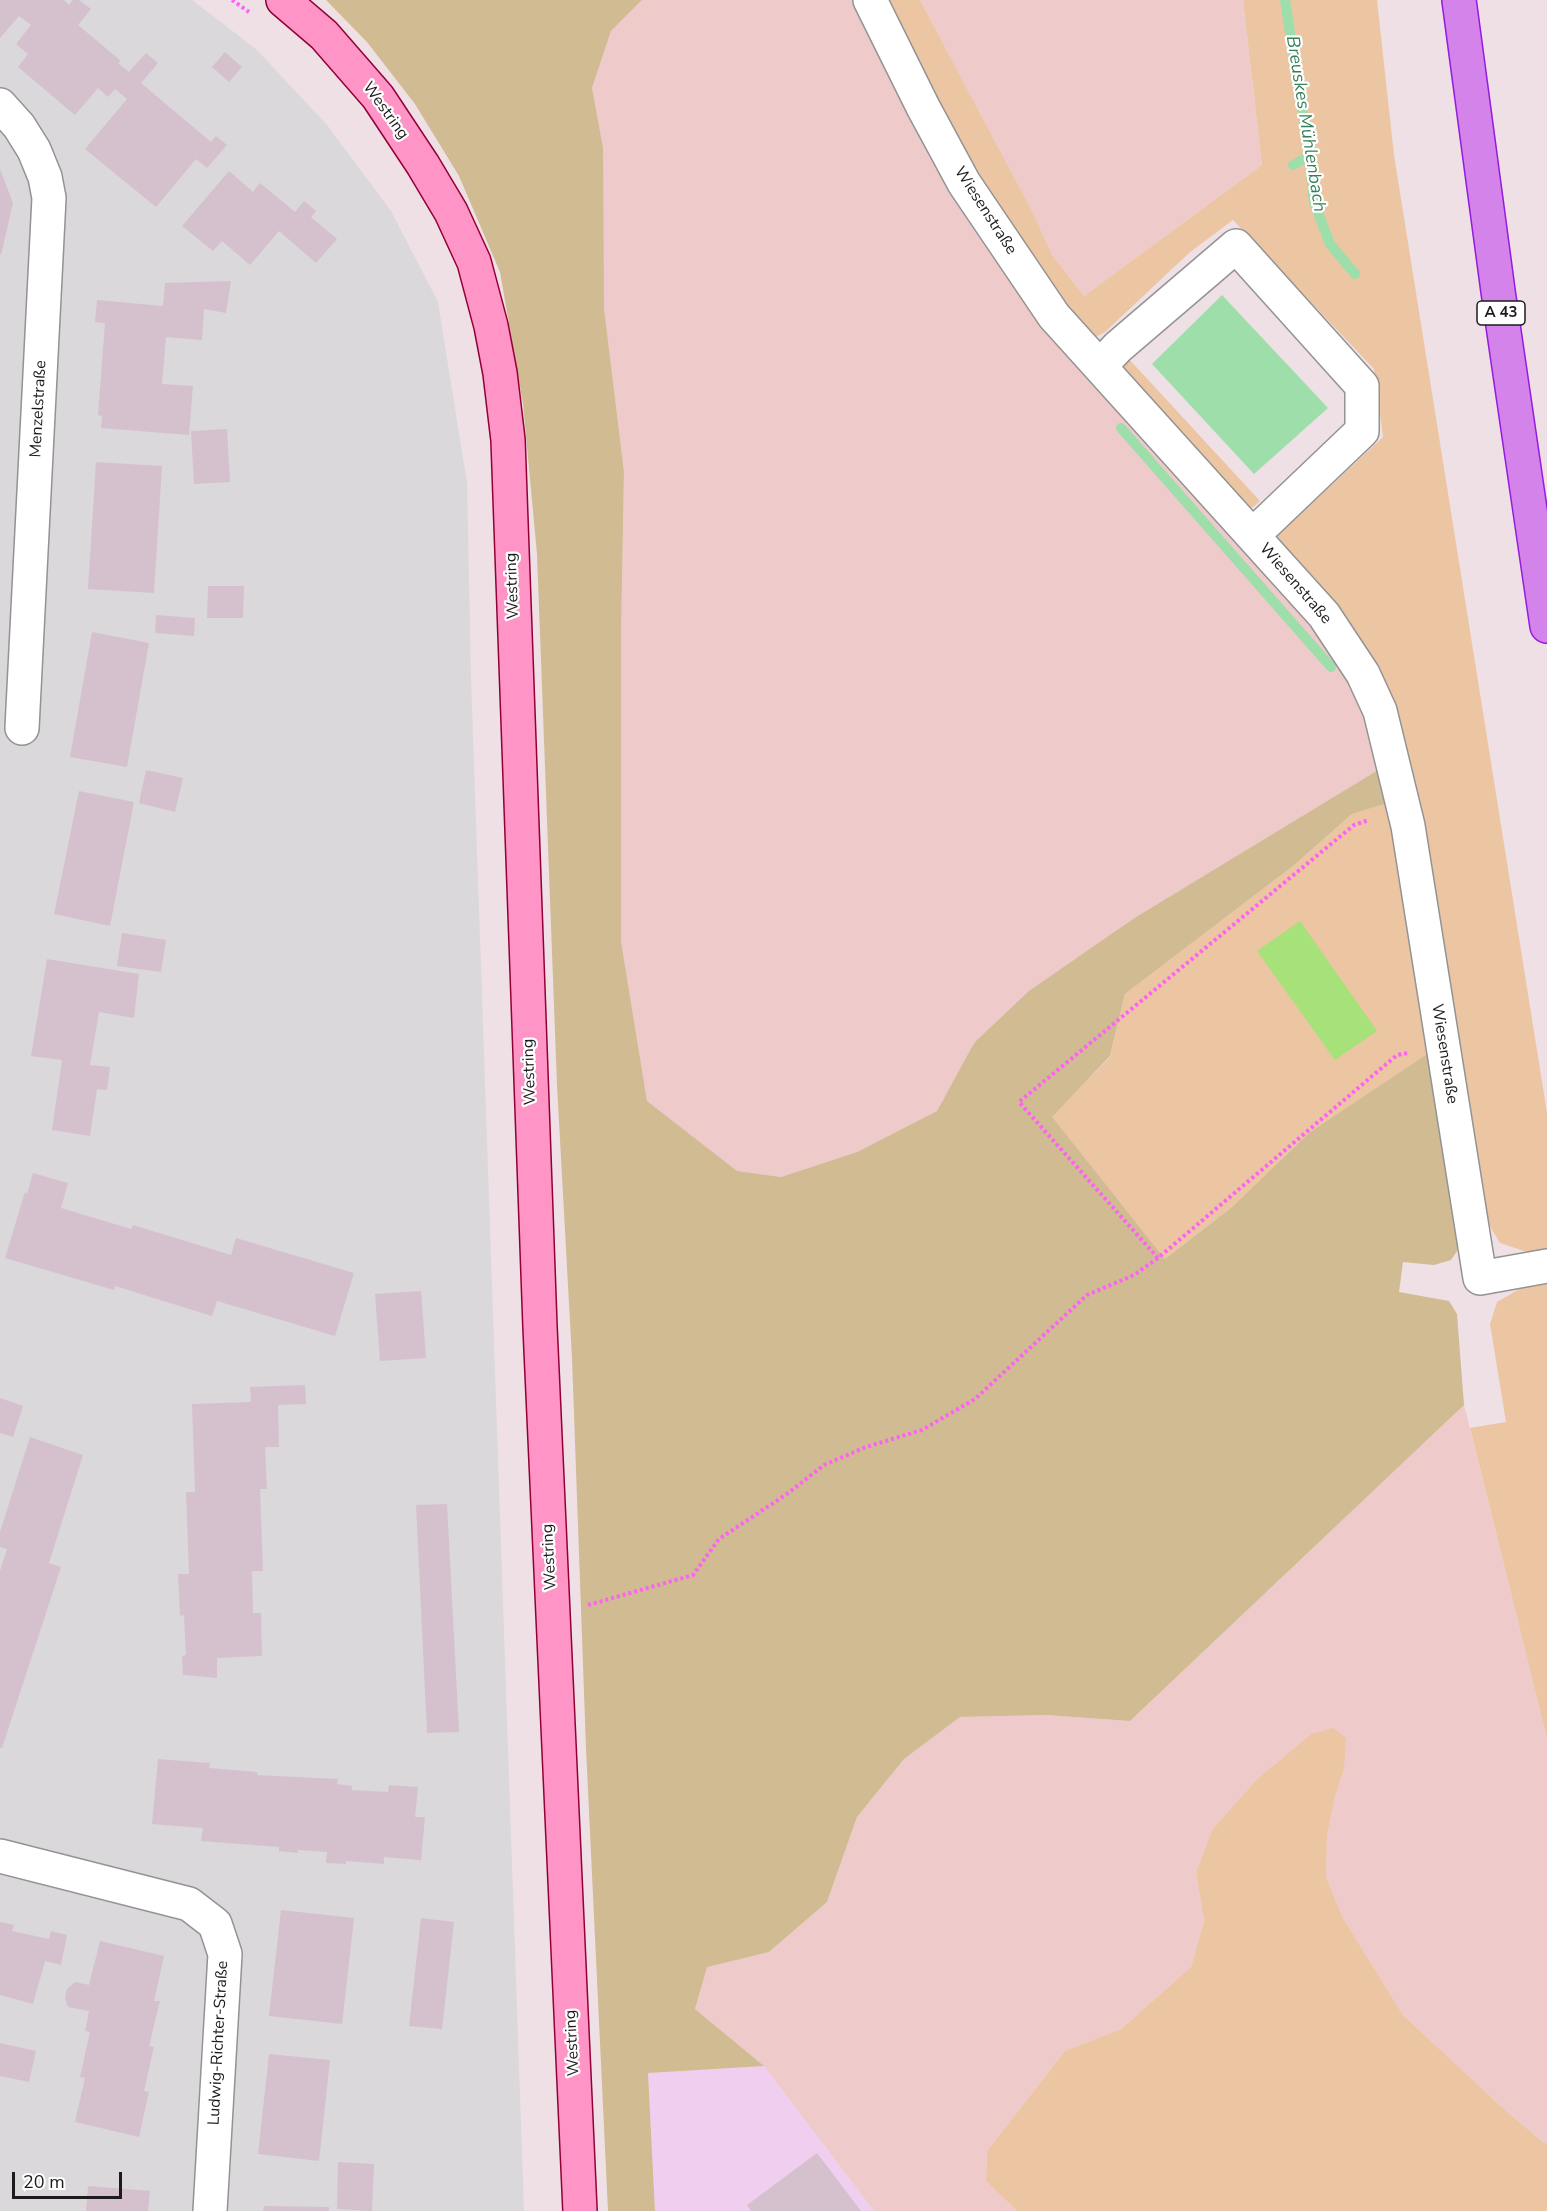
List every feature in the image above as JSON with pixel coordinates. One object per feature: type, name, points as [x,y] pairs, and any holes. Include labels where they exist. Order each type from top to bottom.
[{"type":"highway","name":"A 43","points":[[1459,0],[1498,291],[1547,626]]},
{"type":"main road","name":"Westring","points":[[283,0],[324,35],[378,97],[451,212],[474,262],[491,326],[500,373],[508,440],[540,1338],[580,2211]]},
{"type":"street","name":"Wiesenstraße","points":[[870,0],[964,183],[1054,316],[1324,615],[1363,674],[1380,711],[1404,809],[1480,1278],[1547,1266]]},
{"type":"street","name":"Menzelstraße","points":[[0,105],[19,126],[34,150],[45,177],[49,198],[22,728]]},
{"type":"street","points":[[1100,366],[1118,347],[1236,246],[1362,386],[1362,431],[1253,535]]},
{"type":"street","name":"Ludwig-Richter-Straße","points":[[0,1856],[189,1904],[215,1924],[225,1954],[210,2211]]},
{"type":"path","points":[[232,0],[254,15]]},
{"type":"path","points":[[1158,1258],[1020,1101],[1354,825],[1404,809]]},
{"type":"path","points":[[587,1605],[693,1575],[719,1539],[787,1494],[824,1465],[866,1447],[922,1430],[975,1399],[1087,1295],[1134,1275],[1158,1258],[1396,1055],[1443,1047]]},
{"type":"shaded area","points":[[0,0],[192,0],[256,49],[327,125],[391,211],[438,302],[467,483],[471,678],[524,2211],[0,2211]]},
{"type":"shaded area","points":[[326,0],[642,0],[611,31],[592,88],[603,148],[604,308],[624,472],[621,636],[621,941],[647,1101],[737,1171],[781,1177],[857,1152],[937,1111],[974,1043],[1029,991],[1136,917],[1383,767],[1391,802],[1352,814],[1293,866],[1125,994],[1110,1056],[1052,1117],[1165,1259],[1232,1207],[1310,1132],[1430,1052],[1459,1236],[1457,1251],[1451,1260],[1434,1265],[1403,1262],[1399,1292],[1449,1301],[1457,1314],[1464,1405],[1130,1721],[1046,1715],[960,1717],[904,1759],[857,1817],[827,1902],[769,1952],[707,1967],[695,2009],[764,2066],[648,2073],[655,2211],[608,2211],[586,1748],[572,1358],[557,1085],[537,554],[523,404],[500,272],[459,176],[415,104],[367,42]]},
{"type":"shaded area","points":[[642,0],[854,0],[890,78],[1354,684],[1383,767],[1136,917],[974,1043],[937,1111],[857,1152],[781,1177],[736,1171],[647,1101],[621,941],[621,636],[624,472],[604,308],[592,88],[611,31]]},
{"type":"shaded area","points":[[881,0],[920,0],[1032,211],[1052,255],[1084,296],[1262,165],[1243,0],[1377,0],[1394,155],[1547,1113],[1547,1248],[1527,1252],[1500,1243],[1485,1218],[1412,773],[1401,727],[1381,679],[1273,540],[1383,437],[1374,369],[1233,220],[1189,253],[1105,332],[1090,340],[1044,283],[905,48]]},
{"type":"shaded area","points":[[920,0],[1243,0],[1262,165],[1084,296],[1052,255],[1032,211]]},
{"type":"shaded area","points":[[1222,295],[1328,408],[1254,474],[1152,364]]},
{"type":"shaded area","points":[[1127,357],[1260,501],[1253,507],[1247,507],[1123,382],[1120,364]]},
{"type":"shaded area","points":[[1391,802],[1430,1052],[1310,1132],[1232,1207],[1165,1259],[1051,1117],[1110,1057],[1125,994],[1293,866],[1352,814]]},
{"type":"shaded area","points":[[1300,921],[1377,1031],[1335,1060],[1257,951]]},
{"type":"shaded area","points":[[1547,1281],[1547,1739],[1470,1428],[1506,1422],[1490,1324],[1497,1302],[1521,1288]]},
{"type":"shaded area","points":[[1464,1405],[1547,1739],[1547,2143],[1544,2143],[1505,2110],[1403,2015],[1343,1918],[1326,1877],[1327,1836],[1334,1800],[1344,1769],[1311,1734],[1257,1779],[1212,1830],[1196,1872],[1204,1921],[1191,1967],[1121,2029],[1065,2051],[987,2151],[986,2181],[1017,2211],[874,2211],[764,2066],[695,2009],[707,1966],[769,1952],[827,1902],[857,1817],[904,1759],[960,1717],[1046,1715],[1130,1721]]},
{"type":"shaded area","points":[[1333,1728],[1346,1738],[1344,1769],[1334,1800],[1327,1836],[1326,1877],[1343,1918],[1403,2015],[1505,2110],[1544,2143],[1547,2143],[1547,2211],[1017,2211],[986,2181],[987,2151],[1065,2051],[1121,2029],[1191,1967],[1204,1921],[1196,1872],[1212,1830],[1257,1779],[1311,1734]]},
{"type":"shaded area","points":[[764,2066],[874,2211],[655,2211],[648,2073]]},
{"type":"building","points":[[0,0],[64,0],[69,5],[73,0],[79,0],[91,9],[78,25],[121,61],[118,63],[129,72],[146,53],[158,63],[141,83],[211,142],[216,136],[227,145],[207,168],[196,159],[156,207],[85,149],[127,99],[115,89],[108,97],[98,88],[75,115],[18,67],[28,54],[16,44],[31,25],[19,16],[0,38]]},
{"type":"building","points":[[225,52],[242,67],[229,82],[212,67]]},
{"type":"building","points":[[0,169],[13,203],[1,255],[0,254]]},
{"type":"building","points":[[229,171],[253,192],[260,183],[295,212],[304,201],[316,211],[311,217],[337,239],[316,263],[279,231],[250,265],[222,241],[213,251],[182,226]]},
{"type":"building","points":[[231,281],[226,313],[204,309],[202,340],[166,337],[162,384],[193,386],[189,435],[101,428],[102,416],[98,415],[105,323],[95,322],[97,300],[163,306],[165,283]]},
{"type":"building","points":[[227,429],[230,482],[194,484],[191,431]]},
{"type":"building","points":[[96,462],[162,466],[154,593],[88,589]]},
{"type":"building","points":[[208,586],[244,586],[243,618],[207,618]]},
{"type":"building","points":[[156,615],[195,618],[194,636],[155,633]]},
{"type":"building","points":[[92,632],[149,643],[127,767],[70,757]]},
{"type":"building","points":[[146,770],[183,778],[175,812],[139,803]]},
{"type":"building","points":[[79,791],[134,802],[110,926],[54,914]]},
{"type":"building","points":[[122,933],[166,940],[161,972],[117,966]]},
{"type":"building","points":[[47,959],[139,974],[134,1018],[99,1012],[90,1065],[110,1067],[107,1090],[97,1089],[90,1136],[52,1130],[62,1060],[31,1056]]},
{"type":"building","points":[[33,1173],[68,1183],[61,1208],[131,1229],[133,1225],[231,1255],[236,1238],[354,1273],[335,1336],[217,1301],[212,1316],[115,1286],[114,1290],[5,1258]]},
{"type":"building","points":[[421,1291],[426,1358],[380,1361],[375,1294]]},
{"type":"building","points":[[305,1385],[306,1404],[278,1405],[279,1447],[265,1447],[267,1489],[260,1489],[263,1571],[252,1571],[253,1613],[261,1613],[262,1656],[217,1658],[217,1678],[183,1675],[182,1656],[186,1655],[184,1615],[180,1616],[178,1574],[189,1574],[186,1492],[195,1492],[192,1404],[251,1402],[250,1387]]},
{"type":"building","points":[[0,1398],[23,1406],[13,1437],[0,1433]]},
{"type":"building","points":[[30,1437],[83,1455],[49,1563],[61,1567],[2,1748],[0,1748],[0,1571],[7,1549],[0,1547],[0,1532]]},
{"type":"building","points":[[447,1504],[459,1732],[427,1733],[416,1505]]},
{"type":"building","points":[[158,1759],[210,1763],[209,1768],[257,1772],[257,1775],[338,1779],[337,1784],[352,1786],[352,1790],[388,1792],[389,1785],[418,1787],[415,1817],[425,1817],[421,1860],[384,1857],[384,1864],[346,1861],[346,1864],[326,1863],[327,1852],[298,1850],[298,1853],[279,1851],[279,1847],[201,1841],[203,1828],[152,1824]]},
{"type":"building","points":[[281,1910],[354,1918],[342,2024],[269,2016]]},
{"type":"building","points":[[421,1918],[454,1922],[442,2029],[409,2026]]},
{"type":"building","points":[[0,1922],[14,1925],[12,1931],[49,1939],[51,1931],[67,1935],[61,1965],[45,1961],[33,2004],[0,1995]]},
{"type":"building","points":[[100,1941],[164,1956],[154,2001],[160,2001],[149,2046],[154,2047],[144,2091],[149,2092],[139,2137],[75,2122],[85,2078],[80,2077],[90,2032],[85,2031],[89,2011],[68,2007],[65,1998],[67,1989],[75,1982],[89,1985]]},
{"type":"building","points":[[0,2043],[36,2051],[29,2082],[0,2076]]},
{"type":"building","points":[[269,2054],[330,2060],[319,2161],[258,2154]]},
{"type":"building","points":[[817,2153],[861,2211],[751,2211],[747,2205]]},
{"type":"building","points":[[338,2162],[374,2164],[372,2211],[337,2209]]},
{"type":"building","points":[[88,2186],[150,2191],[148,2211],[86,2211]]},
{"type":"building","points":[[264,2206],[329,2207],[329,2211],[263,2211]]},
{"type":"waterway","name":"Breuskes Mühlenbach","points":[[1285,0],[1314,202],[1330,244],[1355,274]]},
{"type":"waterway","points":[[1293,165],[1309,156]]},
{"type":"waterway","points":[[1121,428],[1331,667]]}]
